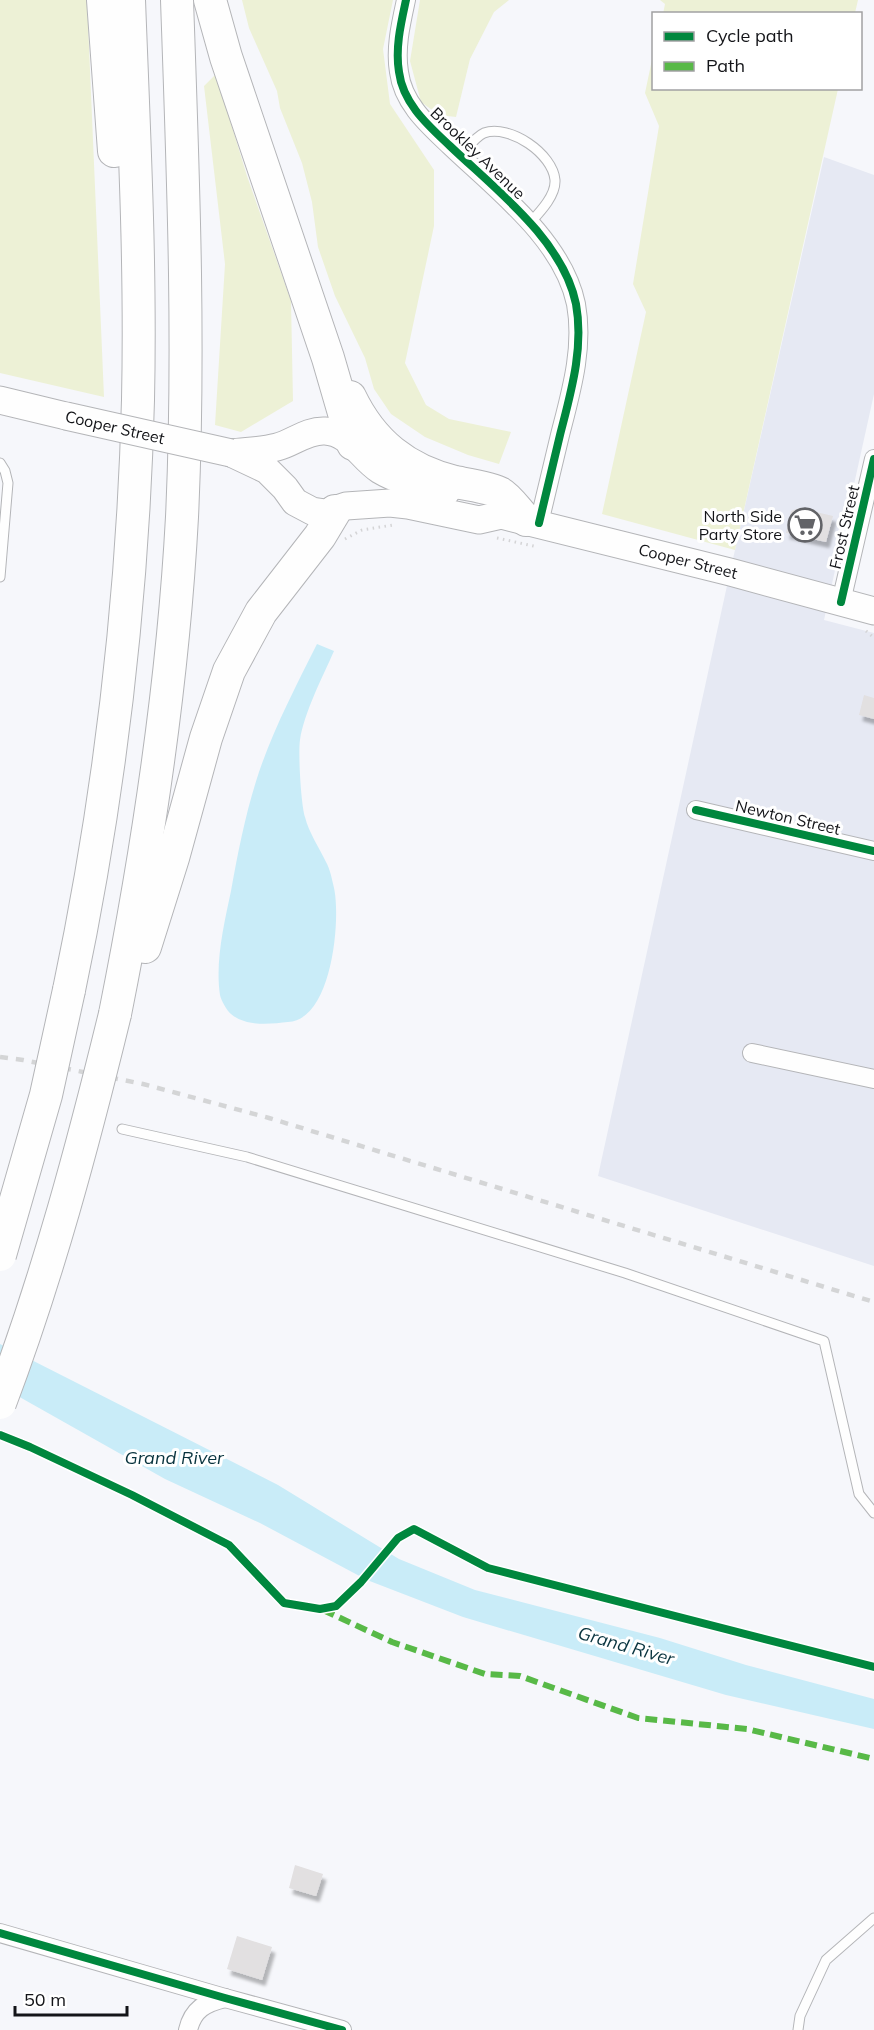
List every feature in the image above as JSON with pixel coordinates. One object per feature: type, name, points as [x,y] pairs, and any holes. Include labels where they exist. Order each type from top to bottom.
[{"type":"highway","points":[[103,0],[136,457]]},
{"type":"highway","points":[[0,1255],[46,1095],[84,919],[107,782],[124,650],[133,527],[138,335],[129,0]]},
{"type":"highway","points":[[0,1403],[58,1233],[83,1145],[115,1014],[134,919],[170,675],[181,530],[185,433],[186,328],[177,0]]},
{"type":"highway","points":[[210,0],[226,57],[328,358],[356,448]]},
{"type":"highway","points":[[328,358],[338,371],[356,409],[383,445],[416,469],[445,480],[500,493],[520,529]]},
{"type":"highway","points":[[115,1014],[125,996],[151,930],[206,738],[229,671],[252,625],[271,596],[334,518]]},
{"type":"main road","name":"Cooper Street","points":[[0,400],[231,453],[267,470],[285,488],[292,499],[306,509],[334,518],[374,503],[408,505],[841,602],[868,619]]},
{"type":"main road","name":"Cooper Street","points":[[231,453],[272,448],[310,433],[327,431],[338,434],[380,470],[398,478],[485,501],[520,529]]},
{"type":"main road","points":[[285,488],[282,475],[283,463],[287,451],[297,439]]},
{"type":"main road","points":[[334,518],[357,494],[362,482],[364,470],[356,448]]},
{"type":"street","name":"Brookley Avenue","points":[[406,0],[398,52],[399,73],[414,108],[424,122],[529,224],[548,246],[567,276],[576,306],[578,344],[571,391],[520,529]]},
{"type":"street","name":"Frost Street","points":[[841,602],[874,459]]},
{"type":"street","name":"Newton Street","points":[[696,810],[874,851]]},
{"type":"street","points":[[752,1053],[874,1079]]},
{"type":"street","points":[[0,1933],[342,2030]]},
{"type":"street","points":[[188,2030],[195,2012],[209,2002],[225,1998]]},
{"type":"lane","points":[[460,156],[482,134],[500,131],[517,136],[534,146],[550,167],[555,181],[548,204],[529,224]]},
{"type":"lane","points":[[0,463],[8,483],[0,577]]},
{"type":"lane","points":[[122,1129],[247,1157],[625,1273],[824,1341],[859,1494],[874,1514]]},
{"type":"lane","points":[[798,2030],[800,2016],[826,1960],[874,1918]]},
{"type":"path","points":[[334,518],[330,543],[335,543],[362,530],[399,524]]},
{"type":"path","points":[[868,619],[874,638]]},
{"type":"shaded area","points":[[824,157],[874,175],[874,394],[824,620],[874,633],[874,1266],[598,1176],[730,572]]},
{"type":"green space","points":[[0,0],[87,0],[104,397],[0,373]]},
{"type":"green space","points":[[242,0],[393,0],[383,49],[390,104],[434,170],[434,226],[405,363],[426,405],[449,419],[511,432],[499,464],[468,455],[425,437],[391,414],[374,389],[365,358],[335,296],[318,247],[312,202],[302,163],[280,108],[277,91],[249,28]]},
{"type":"green space","points":[[420,0],[509,0],[494,12],[470,59],[456,117],[439,115],[421,102],[410,61]]},
{"type":"green space","points":[[660,0],[858,0],[855,12],[663,12],[665,4]]},
{"type":"green space","points":[[652,60],[652,90],[838,90],[735,550],[602,514],[646,312],[633,284],[659,126],[645,93]]},
{"type":"green space","points":[[216,74],[247,176],[291,301],[293,401],[241,432],[215,425],[225,264],[204,86]]},
{"type":"water","points":[[317,644],[334,651],[314,695],[302,729],[299,747],[300,778],[307,823],[331,874],[334,888],[336,922],[334,944],[324,987],[315,1005],[303,1017],[281,1023],[251,1023],[231,1014],[221,997],[219,956],[223,930],[243,832],[259,772],[278,723]]},
{"type":"water","name":"Grand River","points":[[0,1344],[278,1485],[399,1559],[475,1590],[660,1638],[746,1665],[874,1699],[874,1729],[726,1695],[463,1617],[367,1580],[260,1523],[165,1479],[0,1386]]},
{"type":"building","points":[[799,508],[833,516],[826,542],[786,533],[791,511]]},
{"type":"building","points":[[864,695],[874,698],[874,719],[859,715]]},
{"type":"building","points":[[295,1865],[323,1874],[316,1896],[289,1888]]},
{"type":"building","points":[[237,1936],[272,1947],[262,1980],[227,1969]]},
{"type":"railway","points":[[0,1057],[143,1084],[269,1118],[874,1302]]},
{"type":"marked path","points":[[323,1610],[392,1642],[485,1674],[520,1676],[638,1718],[747,1729],[874,1759]]},
{"type":"cycle path","points":[[406,0],[398,54],[401,84],[411,104],[418,114],[506,198],[542,237],[557,258],[569,281],[576,304],[578,337],[575,370],[539,523]]},
{"type":"cycle path","points":[[841,602],[874,459]]},
{"type":"cycle path","points":[[696,810],[874,851]]},
{"type":"cycle path","points":[[0,1435],[132,1495],[229,1545],[284,1603],[320,1609],[336,1606],[361,1582],[398,1538],[414,1529],[488,1568],[874,1667]]},
{"type":"cycle path","points":[[0,1933],[342,2030]]},
{"type":"place","name":"North Side Party Store","points":[[805,525]]}]
